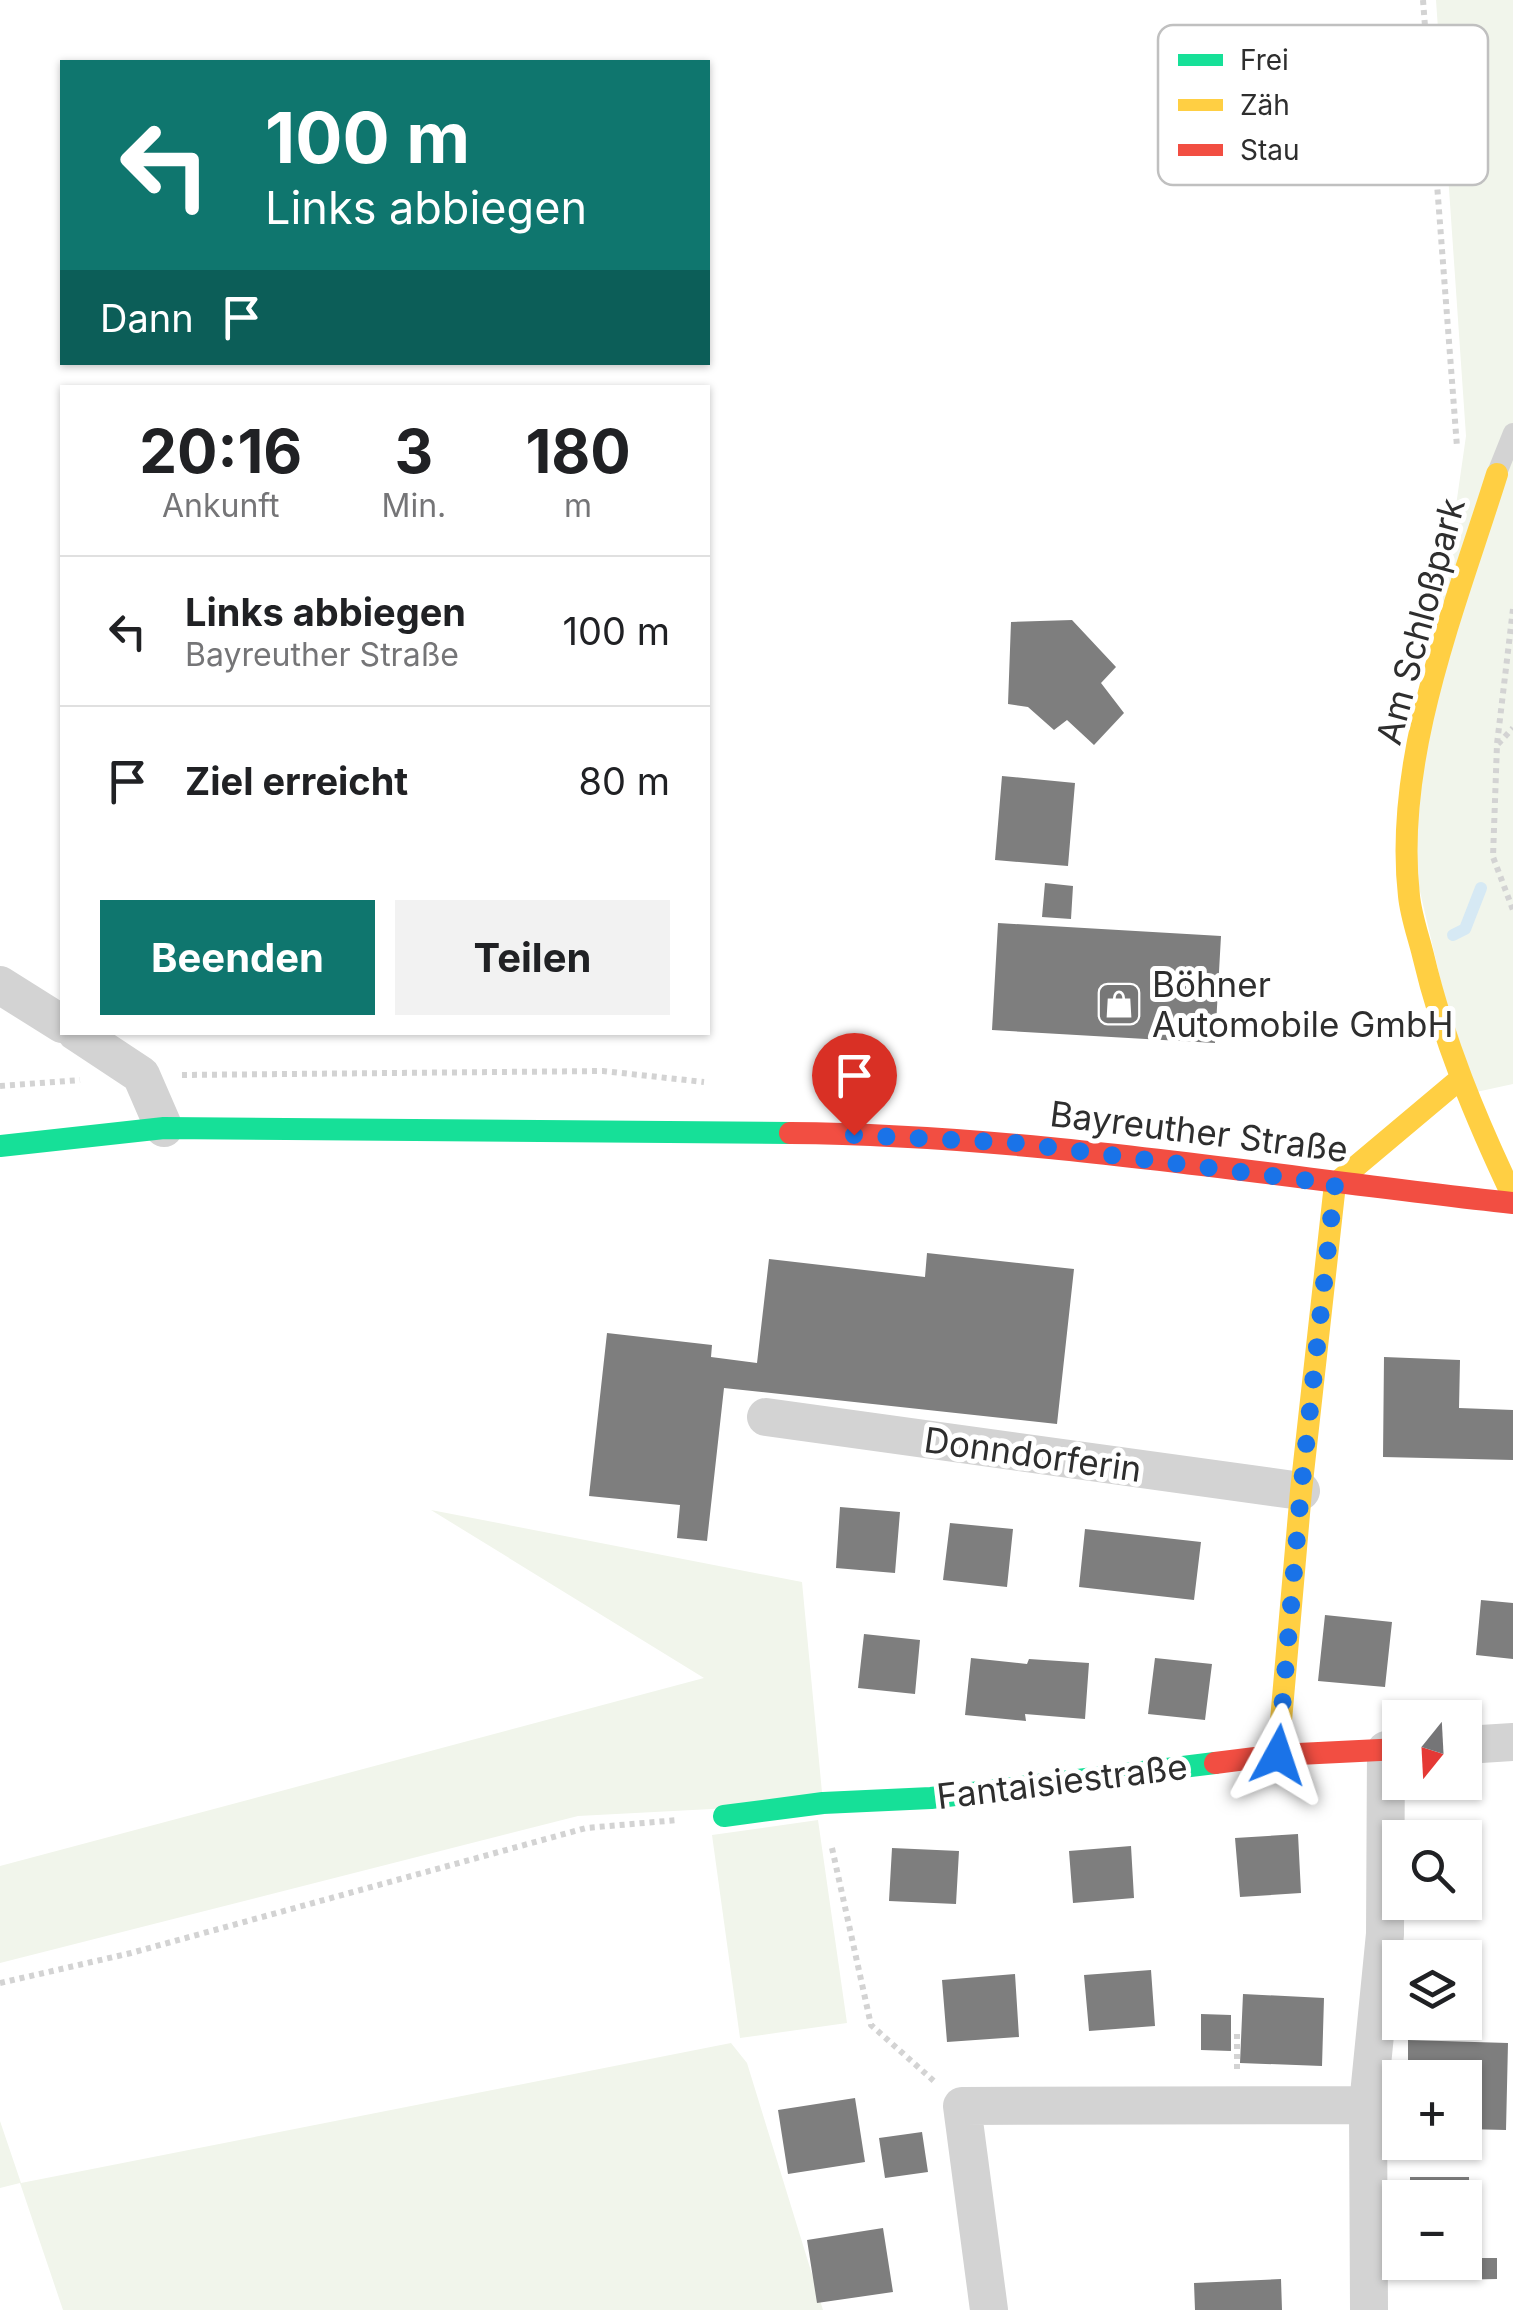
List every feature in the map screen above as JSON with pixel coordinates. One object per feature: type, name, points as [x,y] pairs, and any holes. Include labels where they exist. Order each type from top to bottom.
[{"type":"street","name":"Am Schloßpark","points":[[1497,474],[1420,728],[1408,840],[1408,891],[1430,990],[1460,1080],[1513,1200]]},
{"type":"street","points":[[0,986],[60,1023]]},
{"type":"street","points":[[81,1035],[141,1075],[164,1128]]},
{"type":"street","points":[[1278,1755],[1301,1491],[1335,1184],[1460,1080]]},
{"type":"street","name":"Bayreuther Straße","points":[[0,1146],[164,1128],[816,1133],[1017,1143],[1335,1184],[1513,1200]]},
{"type":"street","name":"Donndorferin","points":[[766,1417],[1301,1491]]},
{"type":"street","points":[[1482,1744],[1513,1742]]},
{"type":"street","name":"Fantaisiestraße","points":[[724,1816],[823,1804],[931,1798],[1278,1755],[1382,1750]]},
{"type":"street","points":[[1369,2310],[1368,2105],[1385,1934],[1391,1800]]},
{"type":"street","points":[[989,2310],[962,2106],[1368,2105]]},
{"type":"lane","points":[[1497,474],[1513,434]]},
{"type":"path","points":[[1422,0],[1424,25]]},
{"type":"path","points":[[1438,185],[1457,455],[1497,474]]},
{"type":"path","points":[[1513,609],[1497,744],[1493,857],[1513,910]]},
{"type":"path","points":[[1497,744],[1513,728]]},
{"type":"path","points":[[823,1804],[871,2025],[962,2106]]},
{"type":"path","points":[[0,1983],[131,1953],[586,1828],[724,1816]]},
{"type":"shaded area","points":[[1436,0],[1513,0],[1513,1084],[1467,1094],[1408,840],[1466,436],[1449,185],[1488,185],[1488,25],[1438,25]]},
{"type":"shaded area","points":[[431,1510],[802,1582],[823,1803],[578,1816],[0,1963],[0,1866],[704,1678]]},
{"type":"shaded area","points":[[818,1820],[847,2023],[740,2038],[712,1835]]},
{"type":"shaded area","points":[[731,2043],[747,2063],[823,2310],[63,2310],[20,2183],[0,2188],[0,2121],[21,2183]]},
{"type":"building","points":[[1072,620],[1116,667],[1101,683],[1124,713],[1094,745],[1067,720],[1054,730],[1028,707],[1008,704],[1011,622]]},
{"type":"building","points":[[1002,776],[1075,783],[1068,866],[995,860]]},
{"type":"building","points":[[1045,883],[1073,886],[1071,919],[1042,917]]},
{"type":"building","points":[[998,923],[1221,936],[1215,1043],[992,1030]]},
{"type":"building","points":[[927,1253],[1074,1269],[1057,1424],[724,1388],[707,1541],[677,1538],[680,1505],[589,1496],[607,1333],[712,1345],[711,1357],[757,1363],[769,1259],[925,1277]]},
{"type":"building","points":[[1384,1357],[1460,1360],[1459,1408],[1513,1410],[1513,1460],[1383,1457]]},
{"type":"building","points":[[840,1507],[900,1512],[895,1573],[836,1568]]},
{"type":"building","points":[[950,1523],[1013,1529],[1007,1587],[943,1580]]},
{"type":"building","points":[[1085,1529],[1201,1542],[1194,1600],[1079,1587]]},
{"type":"building","points":[[1481,1600],[1513,1603],[1513,1659],[1476,1655]]},
{"type":"building","points":[[1325,1615],[1392,1622],[1385,1687],[1318,1681]]},
{"type":"building","points":[[864,1634],[920,1640],[915,1694],[858,1688]]},
{"type":"building","points":[[971,1658],[1027,1664],[1029,1659],[1089,1663],[1085,1719],[1025,1714],[1026,1721],[965,1715]]},
{"type":"building","points":[[1155,1658],[1212,1664],[1205,1720],[1148,1714]]},
{"type":"building","points":[[1298,1834],[1301,1893],[1240,1897],[1235,1838]]},
{"type":"building","points":[[1131,1846],[1134,1898],[1073,1903],[1069,1851]]},
{"type":"building","points":[[892,1848],[959,1851],[956,1904],[889,1901]]},
{"type":"building","points":[[1151,1970],[1155,2026],[1089,2031],[1084,1975]]},
{"type":"building","points":[[1015,1974],[1019,2037],[947,2042],[942,1980]]},
{"type":"building","points":[[1243,1994],[1324,1998],[1322,2066],[1240,2063]]},
{"type":"building","points":[[1201,2014],[1231,2015],[1231,2051],[1201,2050]]},
{"type":"building","points":[[1408,2040],[1508,2043],[1506,2130],[1482,2129],[1482,2060],[1408,2060]]},
{"type":"building","points":[[855,2098],[865,2162],[788,2174],[778,2110]]},
{"type":"building","points":[[922,2132],[928,2172],[885,2178],[879,2138]]},
{"type":"building","points":[[1410,2177],[1469,2177],[1469,2180]]},
{"type":"building","points":[[883,2228],[893,2292],[817,2303],[807,2240]]},
{"type":"building","points":[[1482,2258],[1497,2258],[1497,2279],[1482,2279]]},
{"type":"building","points":[[1281,2279],[1282,2310],[1195,2310],[1194,2283]]},
{"type":"waterway","points":[[1453,935],[1465,929],[1481,888]]},
{"type":"traffic: fast","points":[[0,1146],[164,1128],[790,1133]]},
{"type":"traffic: fast","points":[[724,1816],[823,1803],[931,1798],[1215,1763]]},
{"type":"traffic: slow","points":[[1497,474],[1432,682],[1410,790],[1407,843],[1411,911],[1440,1018],[1513,1197]]},
{"type":"traffic: slow","points":[[1278,1755],[1301,1491],[1335,1184],[1460,1079]]},
{"type":"traffic: jam","points":[[790,1133],[1062,1149],[1513,1203]]},
{"type":"traffic: jam","points":[[1215,1763],[1278,1755],[1382,1750]]},
{"type":"place","name":"Böhner Automobile GmbH","points":[[1119,1004]]},
{"type":"route","points":[[854,1135],[1017,1143],[1335,1184],[1301,1491],[1278,1755]]}]
